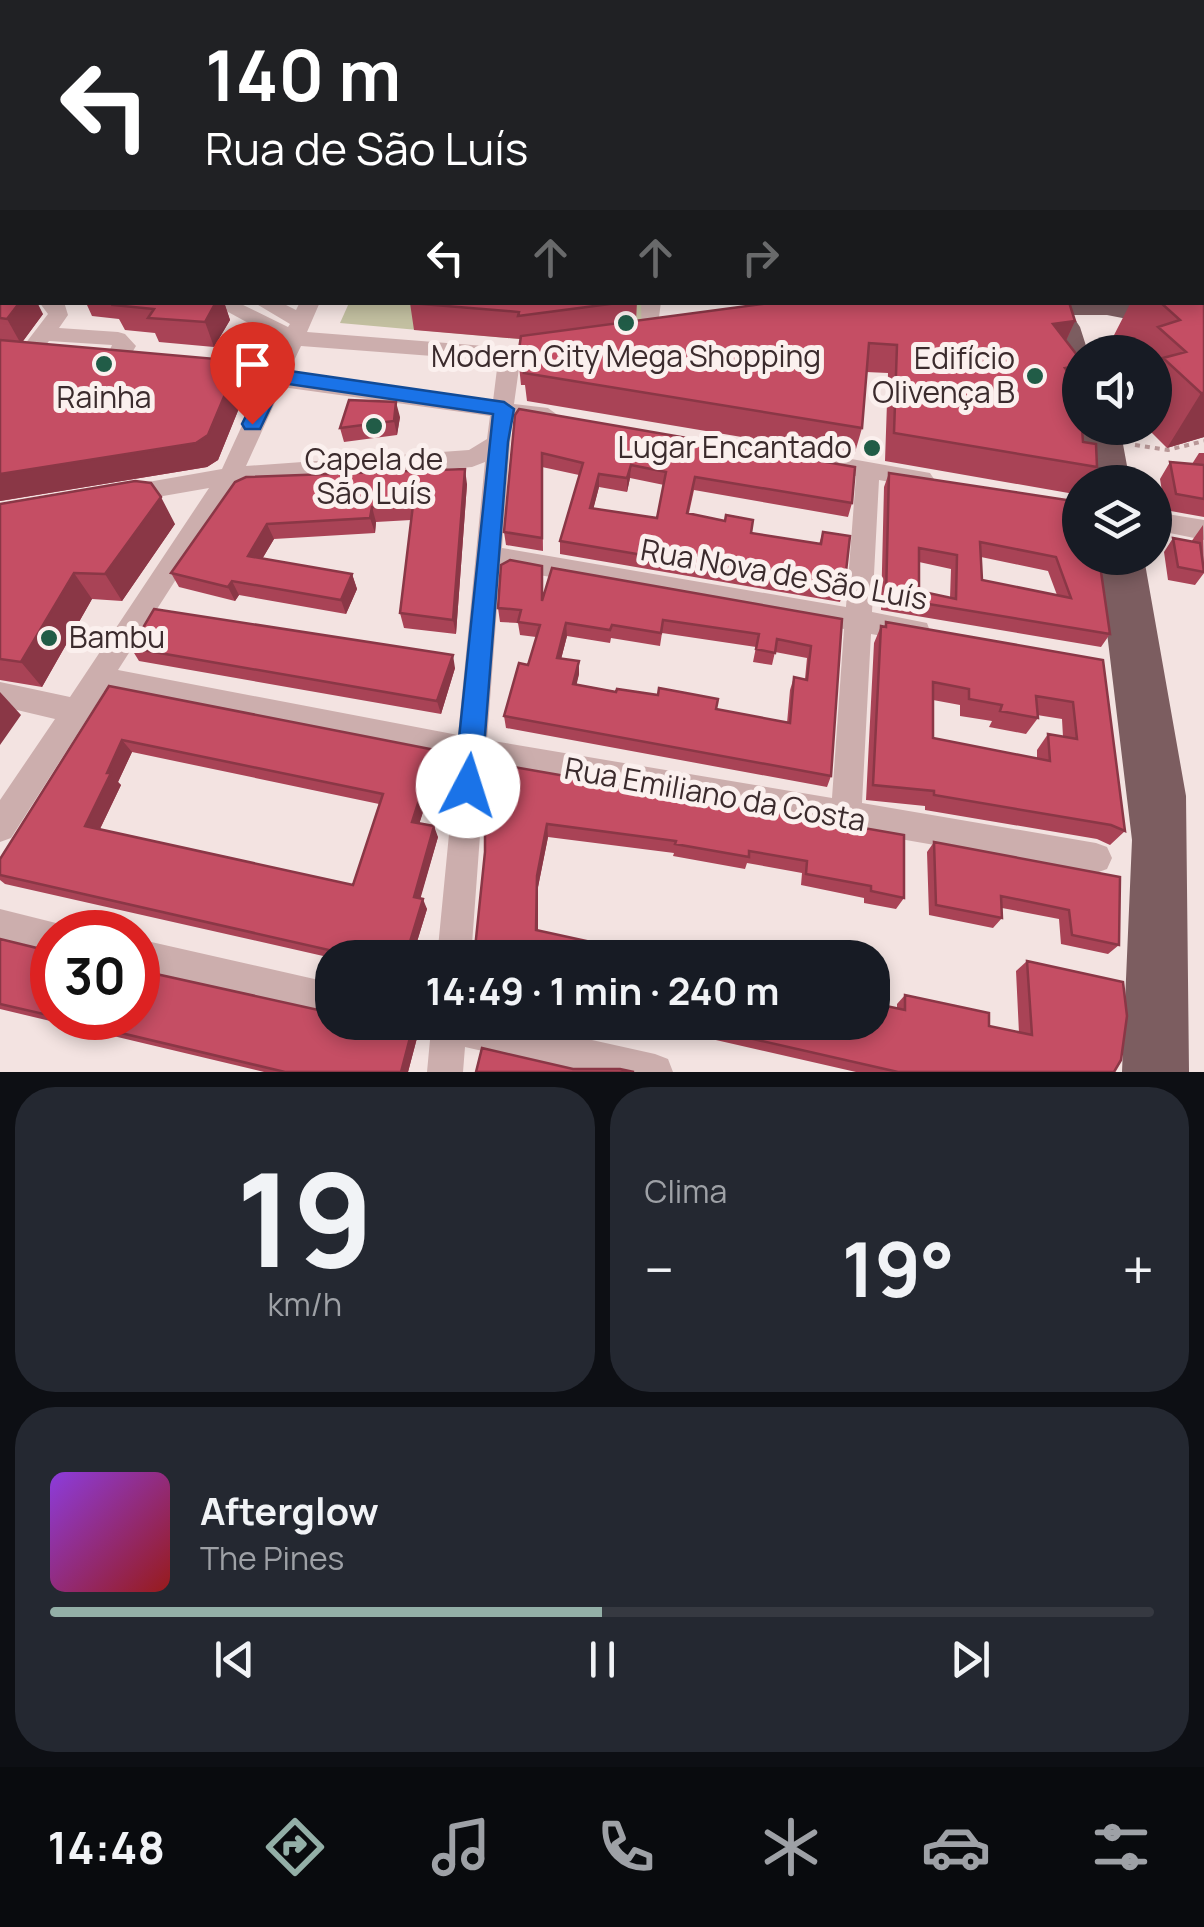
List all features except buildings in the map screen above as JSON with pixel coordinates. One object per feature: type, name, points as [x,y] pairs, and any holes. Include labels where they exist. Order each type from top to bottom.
[{"type":"main road","points":[[1052,305],[1072,335]]},
{"type":"main road","points":[[1074,305],[1154,317],[1204,338]]},
{"type":"main road","points":[[1158,305],[1204,327]]},
{"type":"main road","points":[[1095,335],[1094,327],[1110,308]]},
{"type":"main road","points":[[1110,575],[1113,664],[1148,840],[1140,1072]]},
{"type":"main road","points":[[1133,575],[1171,796],[1171,1072]]},
{"type":"street","points":[[44,334],[118,339],[125,346],[125,362],[21,354],[44,334],[58,314],[55,305]]},
{"type":"street","points":[[234,305],[510,355],[580,345]]},
{"type":"street","points":[[269,305],[301,320]]},
{"type":"street","points":[[650,336],[651,305]]},
{"type":"street","points":[[0,828],[230,476],[301,320]]},
{"type":"street","points":[[455,940],[498,442],[510,355]]},
{"type":"street","points":[[186,367],[276,376],[568,420]]},
{"type":"street","points":[[97,499],[230,476],[472,458],[498,442]]},
{"type":"street","points":[[758,451],[945,483]]},
{"type":"street","points":[[846,818],[868,469]]},
{"type":"street","points":[[1172,525],[1204,530]]},
{"type":"street","name":"Rua Nova de São Luís","points":[[489,556],[953,638]]},
{"type":"street","name":"Rua Emiliano da Costa","points":[[99,679],[470,751],[1096,858]]},
{"type":"street","points":[[0,694],[78,711]]},
{"type":"street","points":[[0,925],[30,932]]},
{"type":"street","points":[[160,961],[315,996]]},
{"type":"street","points":[[444,1040],[445,1072]]},
{"type":"street","points":[[513,1040],[654,1072]]},
{"type":"path","points":[[1151,445],[1168,450],[1204,441]]},
{"type":"shaded area","points":[[348,305],[645,305],[639,333],[553,342],[340,323]]},
{"type":"place","name":"Modern City Mega Shopping","points":[[626,323]]},
{"type":"place","name":"Rainha","points":[[104,364]]},
{"type":"place","name":"Edifício Olivença B","points":[[1035,376]]},
{"type":"place","name":"Capela de São Luís","points":[[374,426]]},
{"type":"place","name":"Lugar Encantado","points":[[872,448]]},
{"type":"place","name":"Bambu","points":[[49,638]]},
{"type":"route","points":[[252,424],[276,376],[504,409],[468,786]]}]
